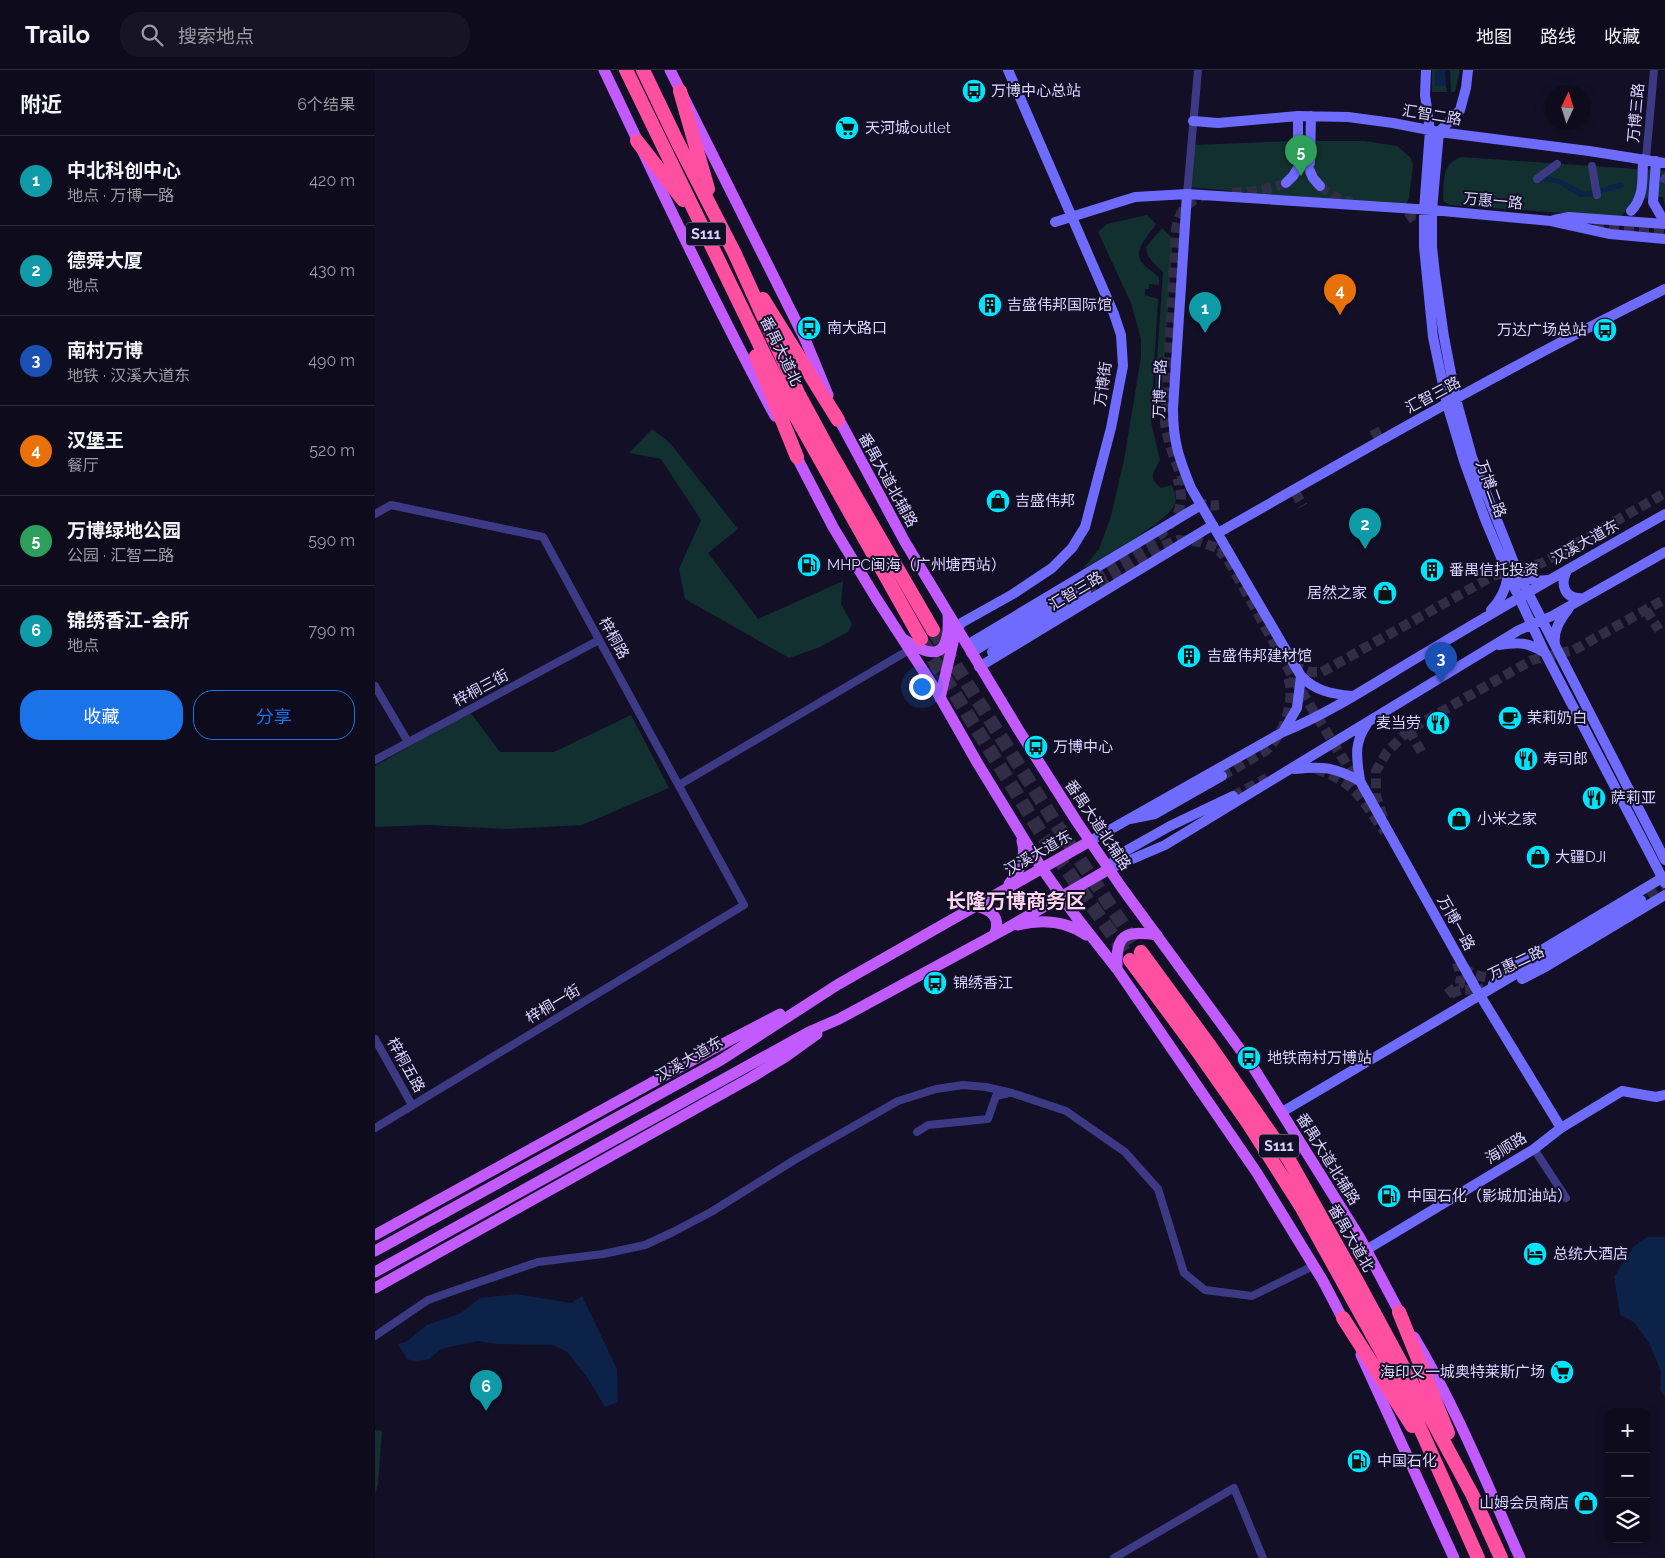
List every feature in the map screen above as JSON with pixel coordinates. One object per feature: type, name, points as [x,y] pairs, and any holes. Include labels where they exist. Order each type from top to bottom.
[{"type":"highway","name":"番禺大道北","points":[[626,70],[786,398],[921,638]]},
{"type":"highway","name":"番禺大道北","points":[[643,70],[735,254],[798,393],[933,630]]},
{"type":"highway","points":[[681,91],[716,216]]},
{"type":"highway","points":[[637,141],[701,222]]},
{"type":"highway","points":[[735,254],[838,420]]},
{"type":"highway","points":[[725,271],[735,304],[797,457]]},
{"type":"highway","name":"番禺大道北","points":[[1478,1558],[1405,1392],[1302,1208],[1136,956],[1210,1046],[1289,1160],[1473,1496],[1501,1558]]},
{"type":"highway","points":[[1399,1312],[1473,1496]]},
{"type":"highway","points":[[1343,1318],[1439,1468]]},
{"type":"main road","points":[[604,70],[737,345],[833,527],[940,698],[1041,867],[1117,969],[1251,1165],[1323,1281],[1343,1318],[1454,1558]]},
{"type":"main road","name":"番禺大道北辅路","points":[[670,70],[805,339],[838,420],[905,542],[973,657],[1090,841],[1253,1067],[1366,1250],[1399,1312],[1426,1356],[1520,1558]]},
{"type":"main road","points":[[902,638],[913,646],[927,652],[941,649],[949,634],[947,612]]},
{"type":"main road","points":[[940,698],[957,627]]},
{"type":"main road","points":[[1004,889],[1023,862],[1025,854],[1020,833]]},
{"type":"main road","name":"汉溪大道东","points":[[375,1251],[721,1060],[837,985],[1041,867],[1090,841]]},
{"type":"main road","points":[[1007,928],[1109,869]]},
{"type":"main road","points":[[976,906],[987,909],[997,919],[998,925],[995,933]]},
{"type":"main road","points":[[375,1272],[809,1032],[839,1018],[995,933],[1025,923],[1059,922],[1074,927],[1095,941]]},
{"type":"main road","points":[[1117,969],[1119,942],[1127,935],[1139,932],[1157,935]]},
{"type":"main road","points":[[375,1235],[704,1054],[837,985]]},
{"type":"main road","points":[[375,1288],[752,1077],[785,1057],[839,1018]]},
{"type":"street","name":"万博街","points":[[957,627],[1029,584],[1063,558],[1079,538],[1085,527],[1092,504],[1123,366],[1121,335],[1093,263],[1071,217],[1008,70]]},
{"type":"street","name":"万博一路","points":[[1198,70],[1187,194],[1174,384],[1173,432],[1180,461],[1191,488],[1301,676]]},
{"type":"street","name":"万博二路","points":[[1426,70],[1425,95],[1435,131],[1428,210],[1452,401],[1513,573],[1523,595],[1531,625],[1664,879]]},
{"type":"street","points":[[1435,131],[1460,110],[1466,88],[1468,70]]},
{"type":"street","name":"万博三路","points":[[1653,160],[1654,70]]},
{"type":"street","name":"汇智二路","points":[[1193,121],[1219,123],[1298,116],[1348,117],[1435,131],[1653,160]]},
{"type":"street","points":[[1286,182],[1293,176],[1298,165],[1298,116]]},
{"type":"street","points":[[1311,116],[1310,167],[1313,178],[1320,186]]},
{"type":"street","points":[[1631,211],[1639,200],[1653,160]]},
{"type":"street","points":[[1653,160],[1653,202],[1663,220]]},
{"type":"street","points":[[1537,179],[1557,164]]},
{"type":"street","points":[[1592,166],[1597,196]]},
{"type":"street","name":"万惠一路","points":[[1055,222],[1135,197],[1187,194],[1428,210],[1551,221],[1610,234],[1665,239]]},
{"type":"street","name":"万惠一路","points":[[1551,221],[1569,217],[1663,220]]},
{"type":"street","points":[[1551,221],[1665,233]]},
{"type":"street","name":"汇智三路","points":[[973,657],[1216,529],[1597,322],[1665,289]]},
{"type":"street","name":"梓桐路","points":[[375,514],[391,505],[543,537],[744,905]]},
{"type":"street","name":"汇智三路","points":[[973,657],[1201,505]]},
{"type":"street","name":"汉溪大道东","points":[[1090,841],[1283,732],[1299,726],[1353,696],[1548,580],[1665,514]]},
{"type":"street","points":[[1109,869],[1165,845],[1519,630],[1571,605],[1665,552]]},
{"type":"street","points":[[1568,569],[1563,580],[1565,590],[1575,598],[1584,598]]},
{"type":"street","points":[[1484,618],[1501,598],[1513,573],[1535,581],[1548,580]]},
{"type":"street","points":[[973,657],[1084,589]]},
{"type":"street","name":"万博二路","points":[[1523,595],[1542,620],[1665,860]]},
{"type":"street","points":[[1556,648],[1554,637],[1556,629],[1561,618],[1571,605]]},
{"type":"street","name":"梓桐三街","points":[[375,760],[599,640]]},
{"type":"street","points":[[1491,647],[1520,643],[1529,644],[1545,653]]},
{"type":"street","points":[[679,785],[909,650]]},
{"type":"street","points":[[1301,676],[1309,684],[1317,688],[1333,694],[1353,696]]},
{"type":"street","points":[[1283,732],[1297,708],[1301,676]]},
{"type":"street","points":[[375,686],[408,742]]},
{"type":"street","points":[[1360,782],[1357,754],[1359,735],[1370,719]]},
{"type":"street","points":[[1291,769],[1319,766],[1343,772],[1360,782]]},
{"type":"street","points":[[1125,820],[1155,814],[1222,776]]},
{"type":"street","name":"万博一路","points":[[1360,782],[1561,1128]]},
{"type":"street","points":[[1109,869],[1115,859],[1122,853],[1170,826],[1233,796]]},
{"type":"street","name":"万惠二路","points":[[1282,1112],[1483,994],[1505,972],[1664,879]]},
{"type":"street","name":"万惠二路","points":[[1483,994],[1502,989],[1547,966],[1665,895]]},
{"type":"street","points":[[1483,994],[1641,900]]},
{"type":"street","name":"梓桐一街","points":[[375,1128],[744,905]]},
{"type":"street","name":"梓桐五路","points":[[375,1039],[412,1105]]},
{"type":"street","points":[[375,1336],[427,1300],[538,1262],[603,1254],[645,1244],[711,1212],[898,1101],[936,1089],[963,1086],[985,1087],[1012,1093],[1066,1111],[1125,1152],[1158,1189],[1184,1273],[1205,1290],[1251,1296],[1313,1266]]},
{"type":"street","name":"海顺路","points":[[1366,1250],[1534,1149],[1561,1128],[1622,1091],[1656,1097],[1665,1095]]},
{"type":"street","points":[[917,1132],[928,1125],[988,1119],[996,1096],[1012,1093]]},
{"type":"street","points":[[1534,1149],[1567,1198]]},
{"type":"street","points":[[1114,1558],[1234,1488],[1263,1558]]},
{"type":"green space","points":[[1432,70],[1436,70],[1435,86],[1446,86],[1447,92],[1432,92]]},
{"type":"green space","points":[[1450,70],[1460,70],[1455,92],[1451,92]]},
{"type":"green space","points":[[1293,141],[1365,141],[1397,146],[1410,157],[1413,165],[1409,198],[1406,204],[1401,207],[1190,187],[1194,145]]},
{"type":"green space","points":[[1462,157],[1665,171],[1665,208],[1663,197],[1639,201],[1620,217],[1449,205],[1443,201],[1445,175],[1450,164]]},
{"type":"green space","points":[[1147,215],[1156,224],[1145,238],[1139,255],[1144,265],[1159,278],[1159,285],[1149,284],[1149,289],[1145,289],[1145,295],[1158,299],[1151,422],[1160,460],[1153,478],[1161,488],[1172,485],[1176,502],[1169,512],[1147,530],[1082,570],[1099,549],[1111,516],[1124,460],[1141,357],[1141,339],[1131,303],[1098,232],[1107,224]]},
{"type":"green space","points":[[1162,228],[1173,239],[1161,404],[1154,403],[1163,272],[1154,264],[1146,247]]},
{"type":"green space","points":[[652,429],[670,443],[738,529],[708,553],[758,619],[843,581],[841,604],[852,624],[848,632],[820,647],[789,658],[685,599],[679,569],[701,520],[661,459],[629,453]]},
{"type":"green space","points":[[470,712],[500,752],[554,752],[631,715],[669,788],[582,825],[507,829],[427,825],[375,827],[375,766]]},
{"type":"green space","points":[[375,1430],[382,1431],[378,1484],[375,1494]]},
{"type":"water","points":[[1436,70],[1445,70],[1446,86],[1435,86]]},
{"type":"water","points":[[1543,176],[1560,179],[1585,192],[1593,191],[1595,196],[1580,197],[1557,183],[1540,180]]},
{"type":"water","points":[[1622,182],[1624,187],[1599,194],[1598,189]]},
{"type":"water","points":[[1647,1237],[1665,1237],[1665,1397],[1660,1390],[1661,1371],[1649,1343],[1634,1322],[1620,1315],[1614,1277],[1633,1247]]},
{"type":"water","points":[[516,1294],[571,1303],[582,1296],[617,1369],[618,1402],[605,1407],[587,1377],[567,1352],[553,1345],[498,1344],[477,1341],[441,1349],[429,1359],[416,1362],[407,1359],[398,1344],[406,1342],[427,1325],[461,1313],[480,1298]]},
{"type":"tunnel","points":[[1232,193],[1259,190],[1286,183]]},
{"type":"tunnel","points":[[1320,186],[1338,199],[1352,202]]},
{"type":"tunnel","points":[[1185,484],[1173,455],[1165,424],[1176,229],[1179,217],[1185,207],[1194,200],[1206,195]]},
{"type":"tunnel","points":[[1407,219],[1413,215],[1431,215]]},
{"type":"tunnel","points":[[1594,228],[1665,230]]},
{"type":"tunnel","points":[[1374,429],[1382,444]]},
{"type":"tunnel","points":[[1082,585],[1153,540],[1171,524],[1177,515],[1180,504],[1181,492],[1177,478]]},
{"type":"tunnel","points":[[1295,492],[1303,506]]},
{"type":"tunnel","points":[[1293,666],[1311,672],[1322,672],[1493,576],[1542,563],[1665,493]]},
{"type":"tunnel","points":[[1197,500],[1207,505],[1219,505]]},
{"type":"tunnel","points":[[1086,592],[1160,547],[1178,540],[1201,542],[1217,548],[1224,556]]},
{"type":"tunnel","points":[[1221,547],[1295,681],[1358,783]]},
{"type":"tunnel","points":[[1493,576],[1498,569],[1502,555]]},
{"type":"tunnel","points":[[1383,817],[1376,796],[1376,771],[1387,752],[1409,730],[1532,660],[1574,650],[1665,599]]},
{"type":"tunnel","points":[[1646,610],[1659,630]]},
{"type":"tunnel","points":[[933,630],[1058,827],[1141,952]]},
{"type":"tunnel","points":[[922,641],[1043,836],[1130,960]]},
{"type":"tunnel","points":[[1222,776],[1265,751],[1278,736],[1287,716],[1289,705],[1290,684],[1287,675]]},
{"type":"tunnel","points":[[1409,730],[1422,753]]},
{"type":"tunnel","points":[[1316,769],[1337,778],[1353,789],[1385,832]]},
{"type":"tunnel","points":[[1233,796],[1267,778]]},
{"type":"tunnel","points":[[1635,903],[1665,883]]},
{"type":"tunnel","points":[[1447,994],[1460,984],[1461,977],[1457,963]]},
{"type":"tunnel","points":[[1463,967],[1483,977],[1505,977]]},
{"type":"tunnel","points":[[1451,994],[1460,990],[1483,989]]},
{"type":"place","name":"万博中心总站","points":[[974,91]]},
{"type":"place","name":"天河城outlet","points":[[847,128]]},
{"type":"place","name":"万博绿地公园","points":[[1301,176]]},
{"type":"place","name":"吉盛伟邦国际馆","points":[[990,305]]},
{"type":"place","name":"汉堡王","points":[[1340,315]]},
{"type":"place","name":"南大路口","points":[[809,328]]},
{"type":"place","name":"万达广场总站","points":[[1605,330]]},
{"type":"place","name":"中北科创中心","points":[[1205,333]]},
{"type":"place","name":"吉盛伟邦","points":[[998,501]]},
{"type":"place","name":"德舜大厦","points":[[1365,549]]},
{"type":"place","name":"MHPC闽海（广州塘西站）","points":[[809,565]]},
{"type":"place","name":"番禺信托投资","points":[[1432,570]]},
{"type":"place","name":"居然之家","points":[[1385,593]]},
{"type":"place","name":"吉盛伟邦建材馆","points":[[1189,656]]},
{"type":"place","name":"南村万博","points":[[1441,683]]},
{"type":"place","name":"茉莉奶白","points":[[1510,718]]},
{"type":"place","name":"麦当劳","points":[[1438,723]]},
{"type":"place","name":"万博中心","points":[[1036,747]]},
{"type":"place","name":"寿司郎","points":[[1526,759]]},
{"type":"place","name":"萨莉亚","points":[[1594,798]]},
{"type":"place","name":"小米之家","points":[[1459,819]]},
{"type":"place","name":"大疆DJI","points":[[1538,857]]},
{"type":"place","name":"锦绣香江","points":[[935,983]]},
{"type":"place","name":"地铁南村万博站","points":[[1249,1058]]},
{"type":"place","name":"中国石化（影城加油站）","points":[[1389,1196]]},
{"type":"place","name":"总统大酒店","points":[[1535,1254]]},
{"type":"place","name":"海印又一城奥特莱斯广场","points":[[1562,1372]]},
{"type":"place","name":"锦绣香江-会所","points":[[486,1411]]},
{"type":"place","name":"中国石化","points":[[1359,1461]]},
{"type":"place","name":"山姆会员商店","points":[[1586,1503]]},
{"type":"district","name":"长隆万博商务区","points":[[1016,901]]}]
